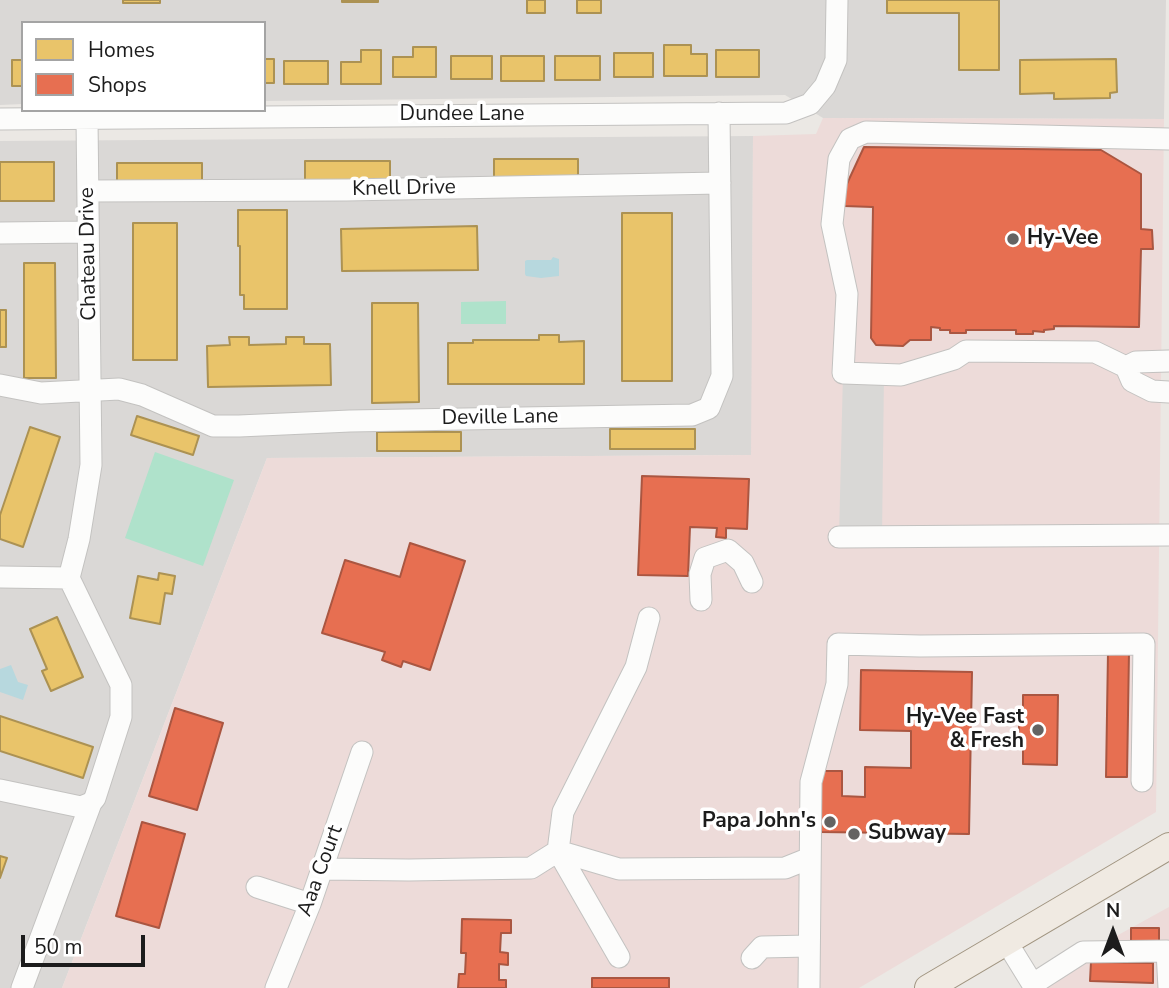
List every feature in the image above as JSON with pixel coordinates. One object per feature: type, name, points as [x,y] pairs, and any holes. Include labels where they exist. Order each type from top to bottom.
[{"type":"main road","points":[[928,988],[1169,846]]},
{"type":"street","name":"Dundee Lane","points":[[0,119],[786,113],[810,104],[825,86],[836,60],[837,0]]},
{"type":"street","name":"Deville Lane","points":[[0,385],[41,394],[120,388],[213,426],[692,415],[709,408],[722,376],[719,113]]},
{"type":"street","name":"Chateau Drive","points":[[69,578],[79,539],[90,465],[87,118]]},
{"type":"street","points":[[1169,139],[866,132],[850,139],[839,159],[832,224],[847,294],[843,373],[901,375],[954,359],[966,351],[1095,352],[1126,367],[1132,381],[1152,391],[1169,392]]},
{"type":"street","name":"Knell Drive","points":[[88,191],[346,190],[720,183]]},
{"type":"street","points":[[0,233],[88,232]]},
{"type":"street","points":[[1126,367],[1136,362],[1169,362]]},
{"type":"street","points":[[839,537],[1169,535]]},
{"type":"street","points":[[701,600],[700,574],[705,558],[728,550],[743,564],[752,582]]},
{"type":"street","points":[[0,577],[69,578],[121,685],[121,717],[95,798],[22,988]]},
{"type":"street","points":[[619,957],[558,851],[563,812],[636,667],[649,618]]},
{"type":"street","points":[[809,988],[811,782],[837,684],[838,644],[1144,644],[1142,781]]},
{"type":"street","name":"Aaa Court","points":[[276,988],[310,904],[362,752]]},
{"type":"street","points":[[0,790],[80,807],[91,803]]},
{"type":"street","points":[[322,869],[531,868],[558,851],[619,869],[785,867],[810,858]]},
{"type":"street","points":[[257,887],[310,904]]},
{"type":"street","points":[[1006,941],[1034,986],[1083,952],[1167,951],[1169,988]]},
{"type":"street","points":[[752,958],[762,947],[809,946]]},
{"type":"shaded area","points":[[0,0],[1166,0],[1164,119],[823,118],[785,95],[266,101],[266,21],[21,21],[21,104],[0,105]]},
{"type":"shaded area","points":[[823,118],[1164,119],[1156,812],[859,988],[62,988],[267,458],[751,455],[753,136],[816,134]]},
{"type":"shaded area","points":[[753,136],[752,455],[267,458],[62,988],[0,988],[0,141]]},
{"type":"shaded area","points":[[843,373],[884,375],[882,536],[839,537]]},
{"type":"shaded area","points":[[1169,907],[1169,988],[1022,988]]},
{"type":"green space","points":[[506,301],[506,324],[461,324],[461,302]]},
{"type":"green space","points":[[155,452],[234,480],[203,566],[125,538]]},
{"type":"water","points":[[553,257],[559,259],[559,276],[526,276],[525,261],[551,260]]},
{"type":"water","points":[[11,665],[18,682],[28,685],[23,700],[0,692],[0,669]]},
{"type":"building: Homes","points":[[123,0],[160,0],[160,3],[123,3]]},
{"type":"building: Homes","points":[[378,0],[378,2],[342,2]]},
{"type":"building: Homes","points":[[527,0],[545,0],[545,13],[527,13]]},
{"type":"building: Homes","points":[[577,0],[601,0],[601,13],[577,13]]},
{"type":"building: Homes","points":[[887,0],[999,0],[999,70],[959,70],[959,13],[887,13]]},
{"type":"building: Homes","points":[[664,45],[691,45],[691,54],[707,54],[707,76],[664,76]]},
{"type":"building: Homes","points":[[413,47],[436,47],[436,77],[393,77],[393,57],[413,57]]},
{"type":"building: Homes","points":[[361,50],[381,50],[381,84],[341,84],[341,62],[361,62]]},
{"type":"building: Homes","points":[[716,50],[759,50],[759,77],[716,77]]},
{"type":"building: Homes","points":[[614,53],[653,53],[653,77],[614,77]]},
{"type":"building: Homes","points":[[451,56],[492,56],[492,79],[451,79]]},
{"type":"building: Homes","points":[[501,56],[544,56],[544,81],[501,81]]},
{"type":"building: Homes","points":[[555,56],[600,56],[600,80],[555,80]]},
{"type":"building: Homes","points":[[266,59],[274,59],[274,83],[266,83]]},
{"type":"building: Homes","points":[[1116,59],[1117,92],[1110,93],[1110,98],[1054,99],[1054,93],[1020,94],[1020,60]]},
{"type":"building: Homes","points":[[12,60],[21,60],[21,86],[12,86]]},
{"type":"building: Homes","points":[[284,61],[328,61],[328,84],[284,84]]},
{"type":"building: Homes","points":[[494,159],[578,159],[578,179],[494,179]]},
{"type":"building: Homes","points":[[305,161],[390,161],[390,181],[305,181]]},
{"type":"building: Homes","points":[[0,162],[54,162],[54,201],[0,201]]},
{"type":"building: Homes","points":[[117,163],[202,163],[202,183],[117,183]]},
{"type":"building: Homes","points":[[238,210],[287,210],[287,309],[244,309],[244,295],[240,295]]},
{"type":"building: Homes","points":[[622,213],[672,213],[672,381],[622,381]]},
{"type":"building: Homes","points":[[133,223],[177,223],[177,360],[133,360]]},
{"type":"building: Homes","points":[[477,226],[478,270],[342,271],[341,229]]},
{"type":"building: Homes","points":[[24,263],[55,263],[56,378],[24,378]]},
{"type":"building: Homes","points":[[372,303],[418,303],[419,402],[372,403]]},
{"type":"building: Homes","points":[[0,310],[6,310],[6,347],[0,347]]},
{"type":"building: Homes","points":[[539,335],[559,335],[559,342],[584,341],[584,384],[448,384],[448,343],[473,343],[473,340],[539,340]]},
{"type":"building: Homes","points":[[229,337],[249,337],[249,345],[286,344],[286,337],[304,337],[304,344],[330,344],[331,385],[208,387],[207,346],[230,345]]},
{"type":"building: Homes","points":[[137,416],[199,436],[193,455],[131,435]]},
{"type":"building: Homes","points":[[30,427],[60,437],[23,547],[0,539],[0,515]]},
{"type":"building: Homes","points":[[610,429],[695,429],[695,449],[610,449]]},
{"type":"building: Homes","points":[[377,432],[461,432],[461,451],[377,451]]},
{"type":"building: Homes","points":[[159,573],[175,576],[172,594],[165,593],[160,624],[130,618],[138,576],[158,580]]},
{"type":"building: Homes","points":[[57,617],[83,677],[51,691],[42,671],[47,669],[30,629]]},
{"type":"building: Homes","points":[[0,716],[93,747],[83,778],[0,751]]},
{"type":"building: Homes","points":[[0,856],[7,858],[0,878]]},
{"type":"building: Shops","name":"Hy-Vee","points":[[864,147],[1101,150],[1141,174],[1141,229],[1152,230],[1153,249],[1141,249],[1139,327],[1054,326],[1054,329],[1044,332],[1016,334],[1016,330],[966,330],[966,333],[950,333],[950,330],[931,327],[931,340],[910,340],[903,346],[876,345],[871,338],[873,207],[844,206],[845,188]]},
{"type":"building: Shops","points":[[642,476],[749,479],[747,529],[726,528],[726,538],[716,537],[717,528],[690,527],[688,576],[638,575]]},
{"type":"building: Shops","points":[[410,543],[465,561],[430,670],[403,661],[401,667],[382,660],[385,652],[322,633],[345,560],[400,577]]},
{"type":"building: Shops","points":[[1108,652],[1129,652],[1127,777],[1106,777]]},
{"type":"building: Shops","points":[[861,670],[972,672],[969,834],[820,832],[821,771],[842,771],[842,796],[865,797],[865,767],[911,768],[911,731],[860,730]]},
{"type":"building: Shops","name":"Hy-Vee Fast & Fresh","points":[[1023,695],[1058,695],[1057,765],[1023,764],[1023,745],[1019,745],[1019,716],[1023,716]]},
{"type":"building: Shops","points":[[175,708],[223,723],[197,810],[149,796]]},
{"type":"building: Shops","points":[[142,822],[185,834],[159,928],[116,916]]},
{"type":"building: Shops","points":[[462,919],[511,920],[511,933],[501,933],[500,952],[508,953],[508,965],[499,964],[499,980],[506,980],[506,988],[458,988],[459,974],[465,974],[466,953],[461,953]]},
{"type":"building: Shops","points":[[1131,928],[1159,928],[1159,944],[1131,944]]},
{"type":"building: Shops","points":[[1091,962],[1153,963],[1153,983],[1090,981]]},
{"type":"building: Shops","points":[[592,978],[669,978],[669,988],[592,988]]},
{"type":"place","name":"Hy-Vee","points":[[1013,239]]},
{"type":"place","name":"Hy-Vee Fast & Fresh","points":[[1038,730]]},
{"type":"place","name":"Papa John's","points":[[830,822]]},
{"type":"place","name":"Subway","points":[[854,834]]}]
